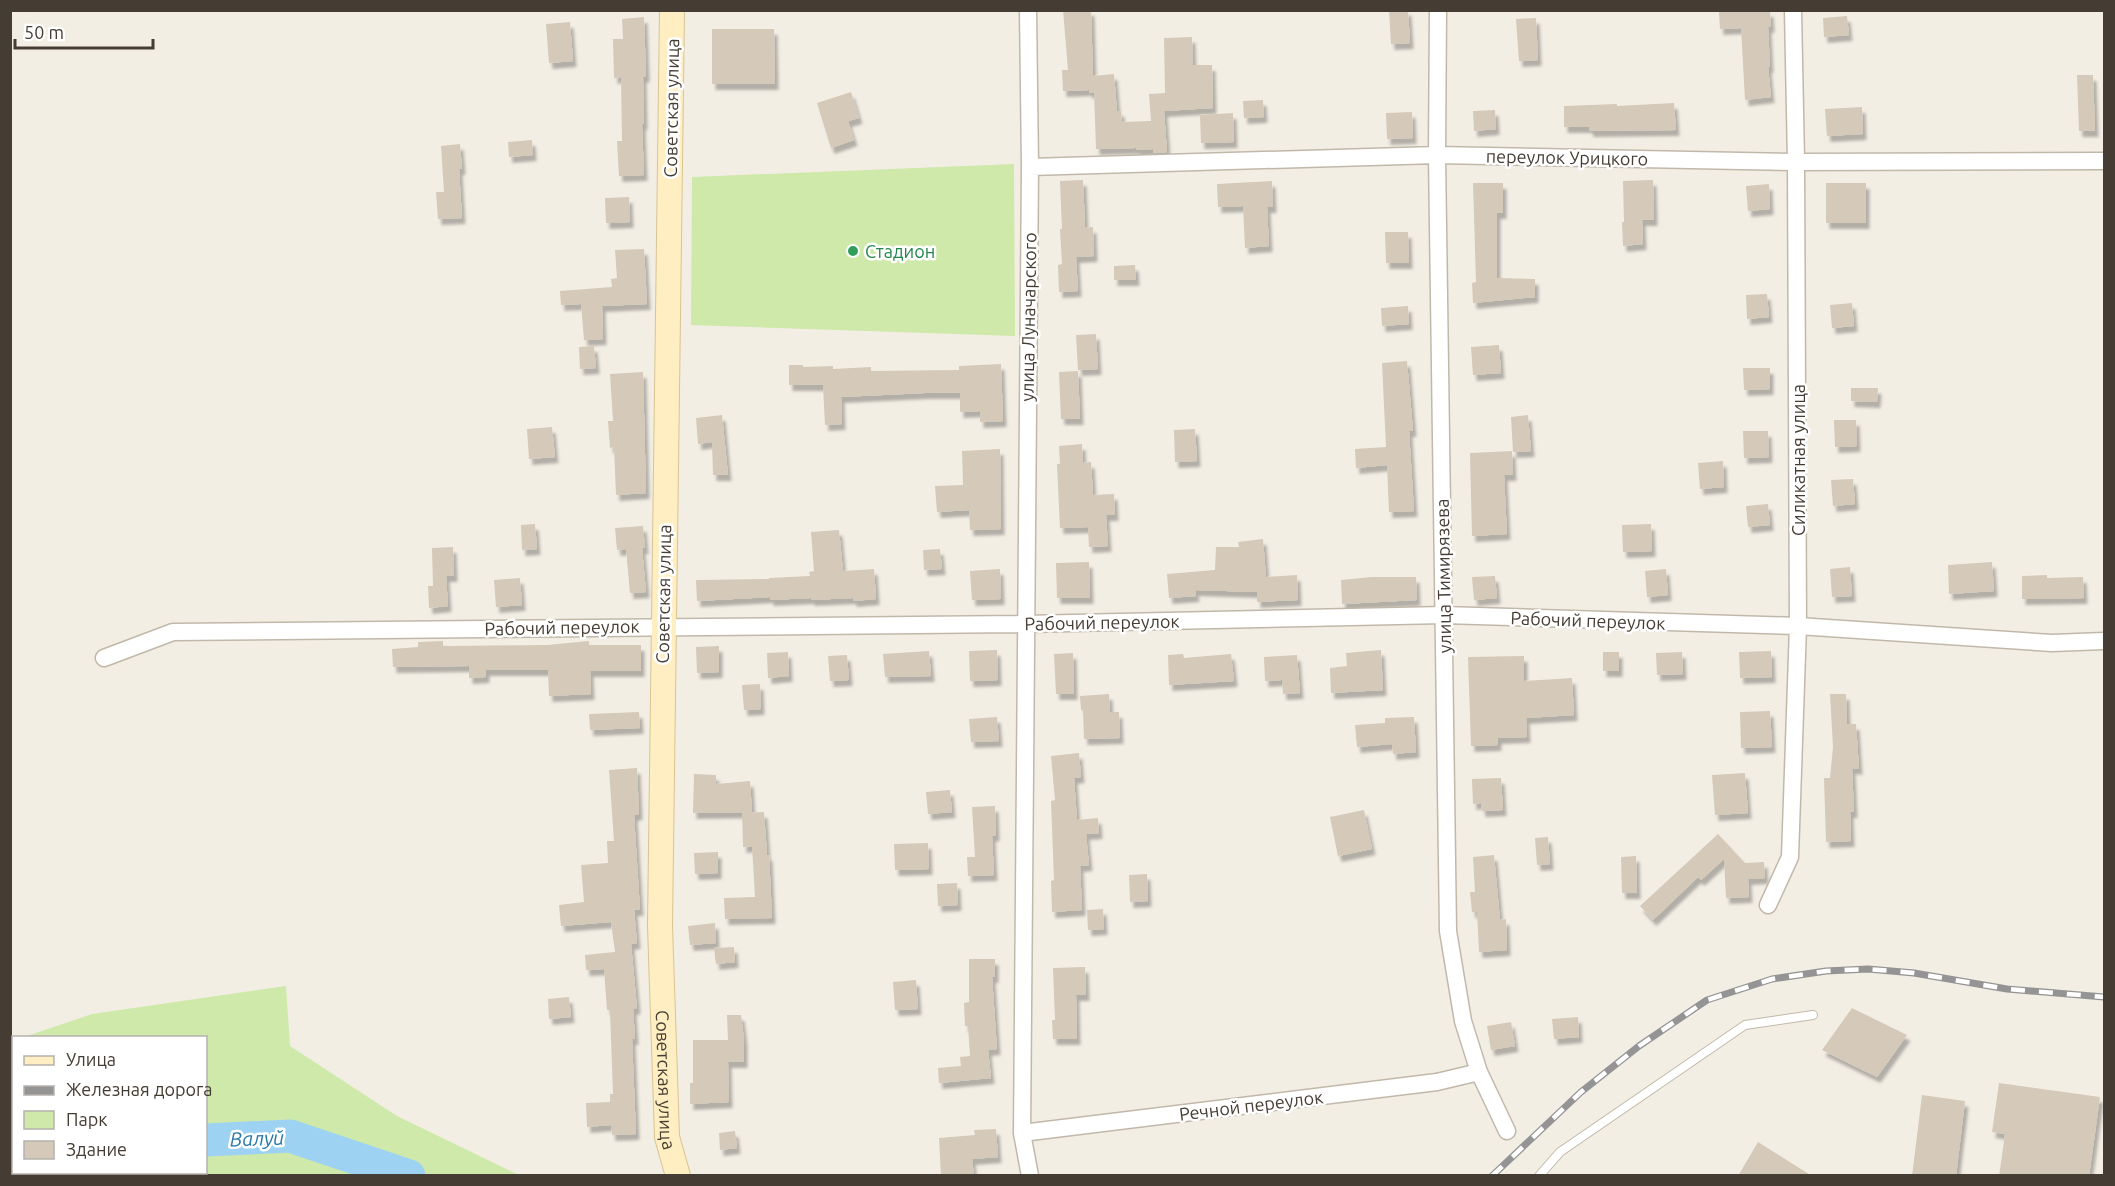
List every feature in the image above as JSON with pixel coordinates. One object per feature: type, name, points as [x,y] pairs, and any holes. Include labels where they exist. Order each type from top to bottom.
[{"type":"main road","name":"Советская улица","points":[[672,10],[660,926],[667,1137],[678,1176]]},
{"type":"street","name":"улица Луначарского","points":[[1028,10],[1030,167],[1022,1133],[1030,1176]]},
{"type":"street","name":"улица Тимирязева","points":[[1438,10],[1437,155],[1448,931],[1463,1021],[1479,1072],[1508,1131]]},
{"type":"street","name":"Силикатная улица","points":[[1768,905],[1790,857],[1798,626],[1793,10]]},
{"type":"street","name":"переулок Урицкого","points":[[1030,167],[1437,155],[1796,162],[2104,161]]},
{"type":"street","name":"Рабочий переулок","points":[[104,658],[173,632],[1025,624],[1444,615],[1798,626],[2052,644],[2104,641]]},
{"type":"street","name":"Речной переулок","points":[[1022,1133],[1437,1082],[1479,1072]]},
{"type":"lane","points":[[1539,1176],[1560,1152],[1745,1025],[1813,1015]]},
{"type":"green space","name":"Стадион","points":[[1014,164],[1015,336],[691,325],[692,177]]},
{"type":"green space","points":[[286,986],[290,1046],[397,1116],[519,1175],[11,1175],[12,1042],[12,1174],[207,1174],[207,1036],[27,1036],[92,1014]]},
{"type":"building","points":[[1063,10],[1091,10],[1093,76],[1114,74],[1117,111],[1121,111],[1122,122],[1151,121],[1149,94],[1165,93],[1164,38],[1192,37],[1193,65],[1212,65],[1213,108],[1164,111],[1167,152],[1153,153],[1153,149],[1136,150],[1136,148],[1096,149],[1094,92],[1089,93],[1089,90],[1063,91],[1062,70],[1068,70]]},
{"type":"building","points":[[1389,10],[1408,10],[1410,43],[1391,44]]},
{"type":"building","points":[[1770,11],[1771,27],[1768,27],[1770,67],[1768,67],[1771,97],[1745,100],[1741,28],[1720,29],[1719,12]]},
{"type":"building","points":[[1847,16],[1849,35],[1824,37],[1823,18]]},
{"type":"building","points":[[644,17],[646,76],[643,77],[644,124],[642,124],[644,175],[619,176],[617,141],[622,141],[621,77],[614,78],[613,39],[623,39],[622,19]]},
{"type":"building","points":[[1536,18],[1538,60],[1519,61],[1516,19]]},
{"type":"building","points":[[570,22],[573,61],[549,63],[546,24]]},
{"type":"building","points":[[712,29],[774,29],[775,84],[712,84]]},
{"type":"building","points":[[2077,75],[2093,75],[2095,131],[2079,131]]},
{"type":"building","points":[[851,92],[859,118],[848,121],[854,140],[831,148],[817,103]]},
{"type":"building","points":[[1263,100],[1264,117],[1244,118],[1243,101]]},
{"type":"building","points":[[1674,103],[1676,130],[1590,131],[1589,127],[1564,127],[1564,106]]},
{"type":"building","points":[[1862,107],[1863,134],[1827,136],[1825,109]]},
{"type":"building","points":[[1495,110],[1496,129],[1474,131],[1473,111]]},
{"type":"building","points":[[1412,112],[1413,138],[1387,139],[1386,113]]},
{"type":"building","points":[[1233,113],[1234,142],[1201,143],[1200,115]]},
{"type":"building","points":[[532,140],[533,155],[509,157],[508,142]]},
{"type":"building","points":[[460,144],[462,218],[438,219],[436,192],[444,192],[441,146]]},
{"type":"building","points":[[1083,180],[1085,228],[1093,227],[1094,256],[1076,257],[1078,291],[1059,292],[1058,265],[1062,264],[1060,181]]},
{"type":"building","points":[[1653,180],[1654,220],[1642,220],[1643,244],[1623,246],[1623,181]]},
{"type":"building","points":[[1272,181],[1273,207],[1267,207],[1269,246],[1245,248],[1243,206],[1218,207],[1217,184]]},
{"type":"building","points":[[1473,183],[1503,183],[1503,213],[1497,213],[1497,278],[1535,279],[1535,297],[1473,303],[1472,283],[1476,282]]},
{"type":"building","points":[[1826,183],[1866,183],[1866,223],[1826,223]]},
{"type":"building","points":[[1769,184],[1770,209],[1748,211],[1746,186]]},
{"type":"building","points":[[629,197],[630,222],[606,223],[605,198]]},
{"type":"building","points":[[1385,232],[1408,232],[1409,263],[1386,263]]},
{"type":"building","points":[[644,249],[647,304],[602,306],[603,339],[584,340],[581,304],[561,305],[560,291],[612,287],[611,279],[617,278],[615,250]]},
{"type":"building","points":[[1135,265],[1136,280],[1114,280],[1114,266]]},
{"type":"building","points":[[1767,294],[1769,317],[1747,319],[1746,295]]},
{"type":"building","points":[[1852,303],[1854,326],[1832,328],[1830,305]]},
{"type":"building","points":[[1408,306],[1409,324],[1382,326],[1381,308]]},
{"type":"building","points":[[1096,334],[1098,369],[1078,370],[1076,335]]},
{"type":"building","points":[[1499,345],[1501,373],[1473,375],[1471,347]]},
{"type":"building","points":[[594,346],[596,368],[580,369],[579,347]]},
{"type":"building","points":[[1407,361],[1413,431],[1409,431],[1414,511],[1389,512],[1387,465],[1356,468],[1355,449],[1386,447],[1382,363]]},
{"type":"building","points":[[1001,364],[1003,421],[980,422],[980,411],[960,412],[960,393],[925,393],[841,397],[842,424],[825,425],[823,385],[789,385],[789,365],[833,366],[833,369],[871,367],[871,371],[959,370],[959,366]]},
{"type":"building","points":[[1743,368],[1770,368],[1770,389],[1744,390]]},
{"type":"building","points":[[1078,371],[1080,419],[1061,419],[1059,372]]},
{"type":"building","points":[[643,372],[646,493],[616,495],[614,447],[610,448],[608,421],[613,421],[610,374]]},
{"type":"building","points":[[1851,388],[1878,388],[1877,402],[1851,401]]},
{"type":"building","points":[[722,415],[728,475],[713,475],[712,442],[698,444],[696,418]]},
{"type":"building","points":[[1528,415],[1531,451],[1513,452],[1511,417]]},
{"type":"building","points":[[1834,420],[1856,420],[1857,446],[1835,447]]},
{"type":"building","points":[[552,427],[555,457],[529,459],[527,429]]},
{"type":"building","points":[[1195,429],[1197,461],[1175,462],[1174,430]]},
{"type":"building","points":[[1743,431],[1768,431],[1769,457],[1744,458]]},
{"type":"building","points":[[1082,444],[1083,463],[1091,462],[1093,495],[1114,494],[1115,515],[1106,515],[1108,546],[1089,547],[1088,527],[1060,528],[1057,464],[1060,464],[1059,446]]},
{"type":"building","points":[[1000,449],[1001,529],[970,530],[969,510],[937,512],[935,486],[963,485],[962,451]]},
{"type":"building","points":[[1512,451],[1513,475],[1504,475],[1507,534],[1472,536],[1470,453]]},
{"type":"building","points":[[1723,461],[1724,487],[1700,489],[1698,463]]},
{"type":"building","points":[[1853,479],[1855,504],[1833,506],[1831,480]]},
{"type":"building","points":[[1768,504],[1770,525],[1748,527],[1746,506]]},
{"type":"building","points":[[535,524],[537,549],[522,550],[521,525]]},
{"type":"building","points":[[1651,524],[1652,551],[1623,552],[1622,525]]},
{"type":"building","points":[[643,526],[645,548],[642,548],[646,592],[630,593],[626,549],[617,550],[615,528]]},
{"type":"building","points":[[839,530],[843,571],[874,569],[876,599],[770,600],[770,597],[697,601],[696,580],[810,576],[809,572],[814,571],[811,532]]},
{"type":"building","points":[[1263,539],[1266,577],[1297,575],[1298,600],[1257,602],[1257,592],[1195,590],[1196,596],[1169,598],[1167,574],[1215,570],[1216,547],[1239,547],[1238,542]]},
{"type":"building","points":[[453,547],[454,576],[446,576],[448,606],[429,608],[428,586],[433,586],[432,548]]},
{"type":"building","points":[[940,549],[942,569],[924,570],[923,550]]},
{"type":"building","points":[[1089,562],[1090,598],[1057,598],[1056,563]]},
{"type":"building","points":[[1992,562],[1994,591],[1949,594],[1948,565]]},
{"type":"building","points":[[1850,567],[1852,596],[1832,597],[1830,569]]},
{"type":"building","points":[[1000,569],[1001,599],[972,600],[970,571]]},
{"type":"building","points":[[1666,569],[1668,595],[1647,597],[1645,571]]},
{"type":"building","points":[[2047,575],[2047,578],[2083,577],[2084,598],[2022,599],[2022,576]]},
{"type":"building","points":[[1495,576],[1497,598],[1474,600],[1472,577]]},
{"type":"building","points":[[1416,577],[1417,600],[1342,604],[1341,580]]},
{"type":"building","points":[[520,578],[522,605],[496,607],[494,580]]},
{"type":"building","points":[[443,641],[443,646],[547,645],[589,641],[589,645],[641,645],[641,671],[590,671],[591,694],[549,696],[548,670],[486,670],[486,677],[469,678],[469,666],[393,667],[392,649],[418,647],[418,642]]},
{"type":"building","points":[[719,646],[719,672],[697,673],[696,647]]},
{"type":"building","points":[[997,650],[998,680],[970,681],[969,651]]},
{"type":"building","points":[[1381,650],[1383,690],[1331,693],[1330,668],[1347,666],[1346,653]]},
{"type":"building","points":[[929,651],[931,676],[885,677],[883,654]]},
{"type":"building","points":[[1771,651],[1772,677],[1740,678],[1739,652]]},
{"type":"building","points":[[788,652],[789,676],[768,678],[767,653]]},
{"type":"building","points":[[1603,652],[1619,652],[1619,671],[1603,671]]},
{"type":"building","points":[[1682,652],[1683,674],[1657,675],[1656,653]]},
{"type":"building","points":[[1073,653],[1074,694],[1056,694],[1054,654]]},
{"type":"building","points":[[1183,654],[1184,658],[1231,654],[1234,681],[1169,685],[1168,655]]},
{"type":"building","points":[[847,655],[849,680],[830,681],[828,656]]},
{"type":"building","points":[[1297,655],[1300,693],[1283,694],[1282,680],[1265,681],[1264,657]]},
{"type":"building","points":[[1524,656],[1524,681],[1572,678],[1574,715],[1526,718],[1527,737],[1498,738],[1498,745],[1471,746],[1468,657]]},
{"type":"building","points":[[760,684],[761,709],[744,710],[742,685]]},
{"type":"building","points":[[1109,694],[1110,712],[1119,712],[1120,738],[1084,739],[1080,696]]},
{"type":"building","points":[[1830,694],[1846,694],[1847,724],[1856,724],[1859,769],[1852,768],[1854,812],[1850,812],[1851,841],[1826,842],[1824,778],[1830,778],[1833,747]]},
{"type":"building","points":[[1770,711],[1772,747],[1741,748],[1740,712]]},
{"type":"building","points":[[639,712],[640,728],[590,730],[589,714]]},
{"type":"building","points":[[997,717],[999,741],[971,742],[969,719]]},
{"type":"building","points":[[1414,717],[1416,752],[1393,754],[1392,744],[1357,747],[1355,725],[1385,723],[1385,718]]},
{"type":"building","points":[[1079,753],[1081,777],[1074,778],[1077,820],[1098,818],[1099,833],[1086,834],[1089,865],[1080,866],[1082,910],[1052,912],[1051,881],[1054,880],[1051,801],[1055,800],[1051,756]]},
{"type":"building","points":[[637,768],[639,814],[634,815],[640,910],[634,910],[637,943],[631,944],[637,1008],[633,1009],[635,1039],[632,1039],[636,1134],[612,1135],[611,1125],[587,1127],[586,1103],[610,1102],[610,1094],[613,1094],[610,1010],[607,1010],[604,969],[586,970],[585,955],[615,952],[611,922],[561,926],[559,905],[584,902],[581,865],[608,863],[607,841],[614,841],[609,770]]},
{"type":"building","points":[[1745,773],[1748,813],[1715,815],[1712,775]]},
{"type":"building","points":[[694,774],[716,775],[716,784],[750,781],[752,812],[693,813]]},
{"type":"building","points":[[1501,778],[1503,810],[1482,811],[1481,803],[1473,804],[1472,779]]},
{"type":"building","points":[[950,790],[952,812],[928,814],[926,792]]},
{"type":"building","points":[[995,806],[996,835],[992,836],[994,875],[968,876],[967,857],[975,857],[972,807]]},
{"type":"building","points":[[1364,810],[1372,849],[1338,856],[1330,817]]},
{"type":"building","points":[[764,812],[772,918],[725,919],[724,898],[755,897],[752,846],[743,847],[742,813]]},
{"type":"building","points":[[1718,834],[1745,863],[1764,862],[1765,878],[1748,879],[1749,897],[1726,898],[1724,859],[1701,880],[1698,877],[1653,920],[1640,906]]},
{"type":"building","points":[[1548,837],[1550,864],[1537,865],[1535,838]]},
{"type":"building","points":[[928,843],[929,869],[895,870],[894,844]]},
{"type":"building","points":[[718,852],[718,873],[695,874],[694,853]]},
{"type":"building","points":[[1494,855],[1500,920],[1506,919],[1507,950],[1479,952],[1477,912],[1472,912],[1470,892],[1475,892],[1473,857]]},
{"type":"building","points":[[1636,856],[1637,893],[1622,893],[1621,857]]},
{"type":"building","points":[[1147,874],[1148,901],[1130,902],[1129,875]]},
{"type":"building","points":[[957,883],[958,905],[938,906],[937,884]]},
{"type":"building","points":[[1103,909],[1104,929],[1088,930],[1087,910]]},
{"type":"building","points":[[715,923],[716,943],[690,945],[688,926]]},
{"type":"building","points":[[734,947],[735,962],[716,964],[714,948]]},
{"type":"building","points":[[969,959],[995,959],[995,977],[992,977],[997,1049],[988,1050],[991,1078],[939,1083],[938,1068],[961,1066],[960,1057],[970,1056],[964,1003],[969,1002]]},
{"type":"building","points":[[1085,967],[1086,995],[1076,995],[1077,1039],[1053,1039],[1052,1020],[1055,1020],[1053,968]]},
{"type":"building","points":[[916,980],[918,1009],[895,1010],[893,982]]},
{"type":"building","points":[[569,997],[571,1017],[549,1019],[548,999]]},
{"type":"building","points":[[1852,1008],[1907,1035],[1877,1077],[1822,1050]]},
{"type":"building","points":[[727,1015],[741,1015],[744,1040],[744,1062],[728,1062],[729,1102],[690,1104],[690,1083],[693,1083],[693,1040],[728,1040]]},
{"type":"building","points":[[1578,1017],[1579,1037],[1554,1039],[1552,1019]]},
{"type":"building","points":[[1511,1022],[1515,1046],[1491,1050],[1487,1026]]},
{"type":"building","points":[[1999,1083],[2100,1097],[2089,1176],[1999,1176],[2005,1134],[1992,1132]]},
{"type":"building","points":[[1922,1095],[1965,1101],[1956,1176],[1912,1176]]},
{"type":"building","points":[[996,1129],[998,1157],[972,1159],[974,1176],[941,1176],[939,1138],[975,1135],[974,1130]]},
{"type":"building","points":[[735,1131],[737,1148],[720,1150],[719,1133]]},
{"type":"building","points":[[1758,1142],[1812,1176],[1738,1176]]},
{"type":"waterway","name":"Валуй","points":[[207,1140],[290,1136],[409,1176]]},
{"type":"waterway","name":"Валуй","points":[[27,1176],[46,1174]]},
{"type":"railway","points":[[1492,1176],[1581,1092],[1639,1046],[1707,1000],[1772,979],[1826,971],[1868,969],[1914,973],[2007,989],[2104,997]]},
{"type":"place","name":"Стадион","points":[[853,251]]}]
